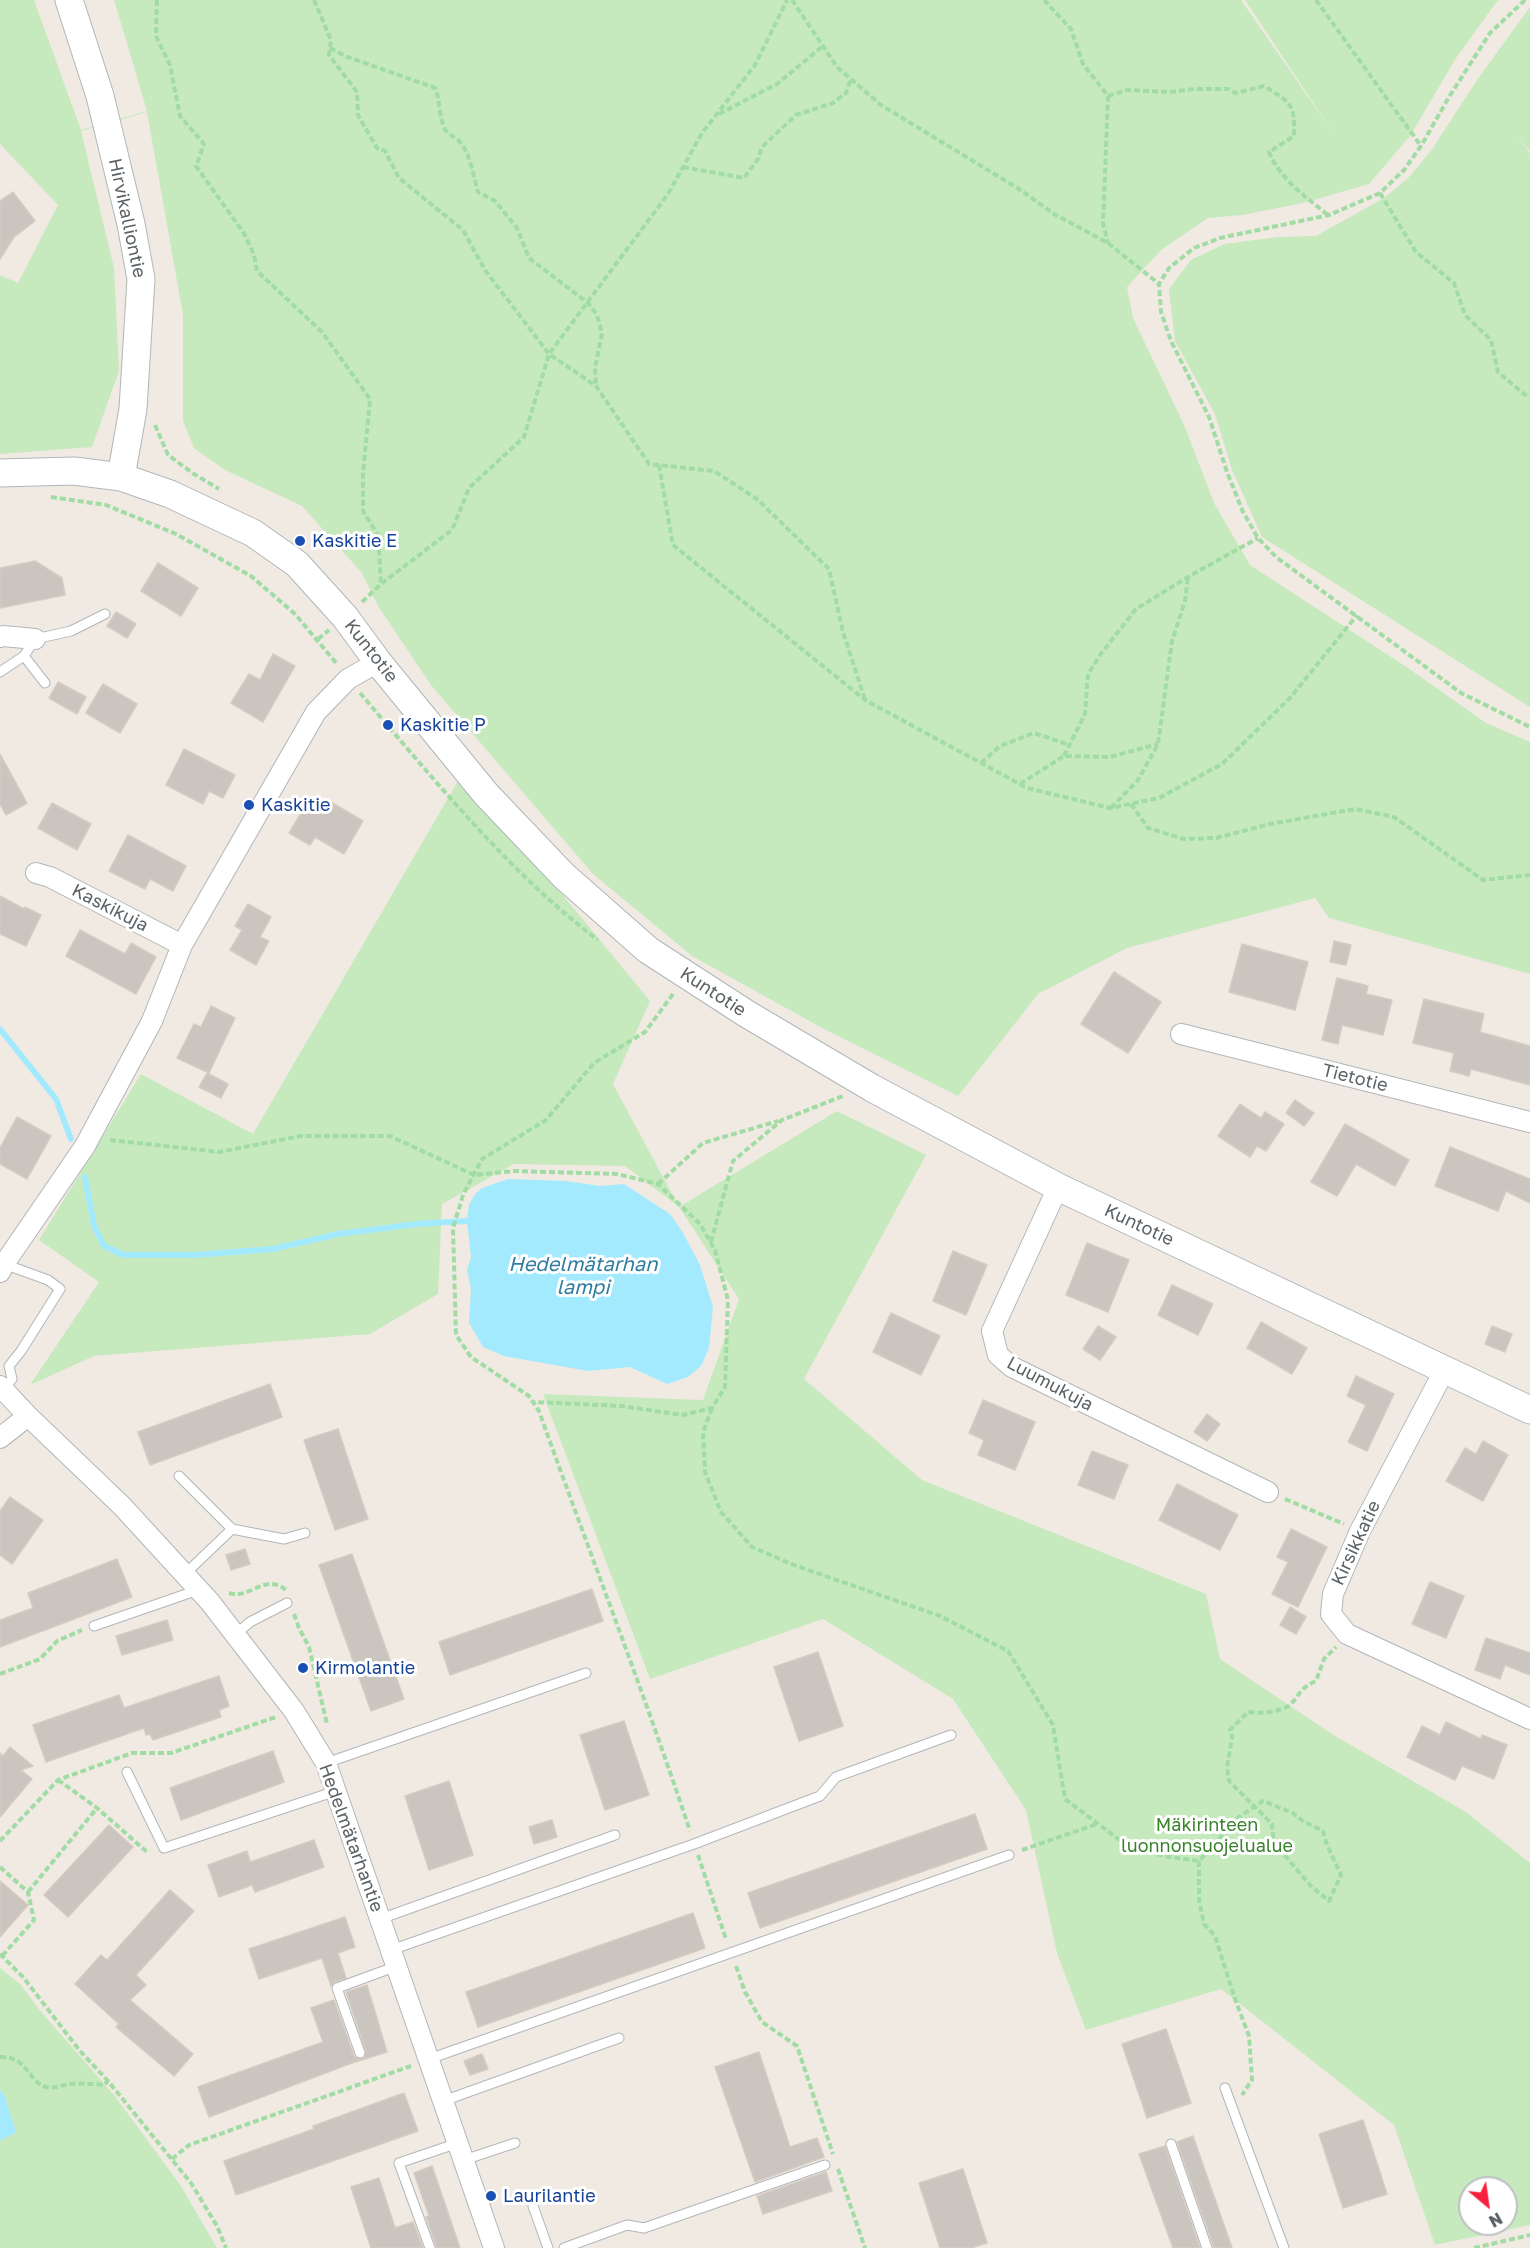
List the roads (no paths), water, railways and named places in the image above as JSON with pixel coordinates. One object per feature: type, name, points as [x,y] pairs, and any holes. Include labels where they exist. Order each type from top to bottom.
[{"type":"street","name":"Hirvikalliontie","points":[[69,0],[100,96],[131,224],[141,279],[133,408],[121,477]]},
{"type":"street","name":"Kuntotie","points":[[0,473],[74,471],[121,477],[170,494],[253,533],[297,564],[351,612],[378,662],[486,794],[564,876],[648,950],[747,1014],[872,1088],[1058,1187],[1530,1410]]},
{"type":"street","points":[[0,637],[35,639]]},
{"type":"street","points":[[2,1268],[89,1138],[152,1021],[182,945],[316,712],[348,679],[378,662]]},
{"type":"street","name":"Kaskikuja","points":[[36,873],[51,877],[182,945]]},
{"type":"street","name":"Tietotie","points":[[1181,1034],[1530,1122]]},
{"type":"street","name":"Luumukuja","points":[[1058,1187],[992,1331],[998,1355],[1012,1367],[1268,1492]]},
{"type":"street","name":"Kirsikkatie","points":[[1444,1369],[1360,1531],[1333,1594],[1331,1614],[1347,1634],[1530,1719]]},
{"type":"street","name":"Hedelmätarhantie","points":[[2,1389],[122,1506],[210,1602],[294,1711],[326,1763],[494,2248]]},
{"type":"street","points":[[0,1438],[28,1416]]},
{"type":"lane","points":[[0,672],[24,656],[35,639],[71,631],[105,614]]},
{"type":"lane","points":[[24,656],[45,683]]},
{"type":"lane","points":[[2,1268],[48,1280],[60,1289],[21,1352],[9,1366],[12,1378],[2,1389]]},
{"type":"lane","points":[[179,1476],[232,1529],[284,1539],[305,1533]]},
{"type":"lane","points":[[185,1574],[232,1529]]},
{"type":"lane","points":[[94,1626],[198,1590]]},
{"type":"lane","points":[[236,1634],[250,1622],[287,1603]]},
{"type":"lane","points":[[326,1763],[586,1673]]},
{"type":"lane","points":[[360,2053],[337,1988],[394,1958],[820,1796],[836,1777],[951,1735]]},
{"type":"lane","points":[[127,1772],[164,1848],[336,1791]]},
{"type":"lane","points":[[380,1919],[615,1835]]},
{"type":"lane","points":[[429,2059],[1009,1855]]},
{"type":"lane","points":[[443,2101],[619,2038]]},
{"type":"lane","points":[[1225,2088],[1284,2248]]},
{"type":"lane","points":[[430,2248],[399,2163],[515,2143]]},
{"type":"lane","points":[[1171,2144],[1207,2248]]},
{"type":"lane","points":[[564,2248],[627,2225],[644,2228],[825,2165]]},
{"type":"lane","points":[[533,2206],[548,2248]]},
{"type":"water","name":"Hedelmätarhan lampi","points":[[508,1179],[566,1181],[600,1186],[624,1184],[670,1214],[700,1265],[713,1307],[709,1348],[701,1366],[688,1377],[667,1384],[630,1367],[588,1371],[504,1356],[483,1347],[469,1323],[471,1289],[467,1270],[471,1257],[467,1221],[469,1205],[475,1194],[482,1188]]},
{"type":"water","points":[[0,2090],[4,2094],[16,2132],[0,2141]]},
{"type":"waterway","points":[[0,1029],[56,1099],[71,1139]]},
{"type":"waterway","points":[[85,1177],[94,1226],[104,1246],[124,1255],[195,1255],[273,1249],[338,1234],[417,1224],[467,1221]]},
{"type":"place","name":"Kaskitie E","points":[[300,541]]},
{"type":"place","name":"Kaskitie P","points":[[388,725]]},
{"type":"place","name":"Kaskitie","points":[[249,805]]},
{"type":"place","name":"Kirmolantie","points":[[303,1668]]},
{"type":"place","name":"Laurilantie","points":[[491,2196]]},
{"type":"park label","name":"Mäkirinteen luonnonsuojelualue","points":[[1207,1835]]}]
